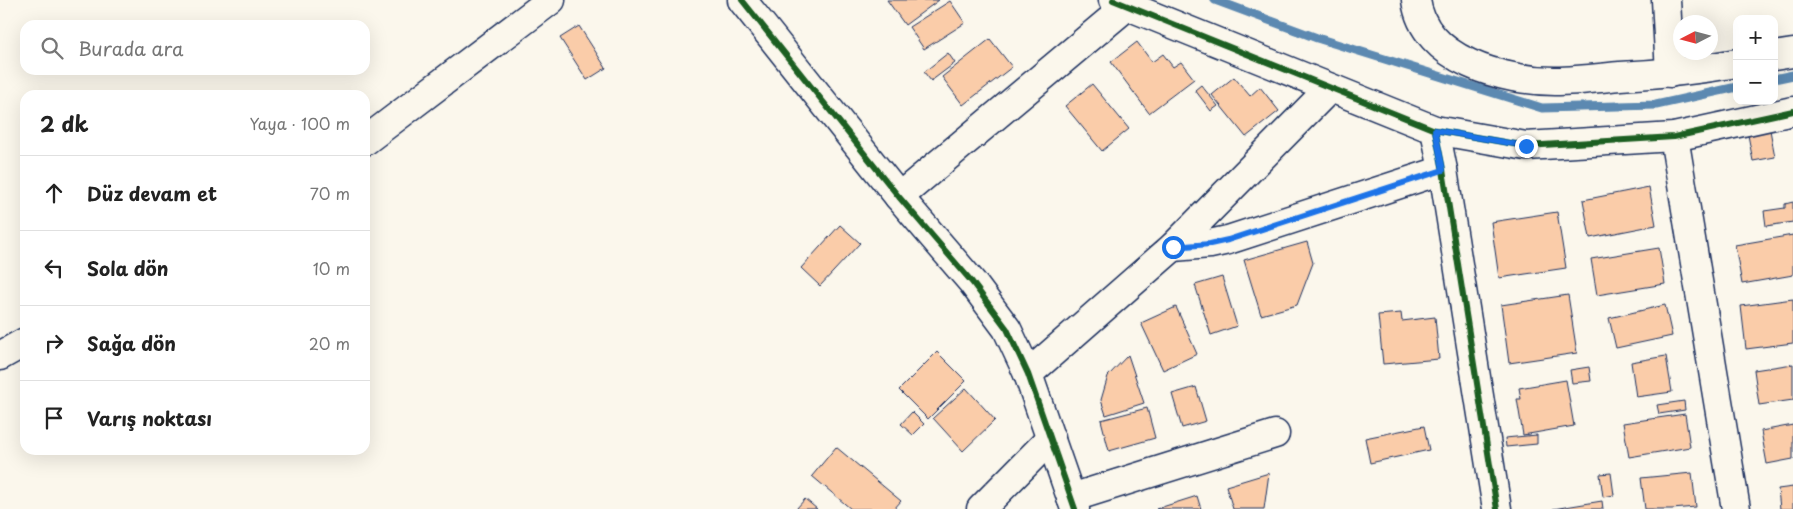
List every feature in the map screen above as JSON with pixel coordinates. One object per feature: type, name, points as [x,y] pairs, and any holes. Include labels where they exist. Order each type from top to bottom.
[{"type":"street","points":[[370,137],[551,0]]},
{"type":"street","points":[[742,0],[899,197],[972,282],[1007,329],[1028,374],[1073,503],[1275,434]]},
{"type":"street","points":[[1416,0],[1424,22],[1441,45],[1452,54],[1473,65],[1495,72],[1555,81],[1670,73],[1733,64]]},
{"type":"street","points":[[1666,0],[1670,73]]},
{"type":"street","points":[[899,197],[1120,3],[1435,130],[1526,146],[1674,137],[1793,111]]},
{"type":"street","points":[[1778,55],[1793,53]]},
{"type":"street","points":[[1028,374],[1173,247],[1330,88]]},
{"type":"street","points":[[1435,130],[1497,509]]},
{"type":"street","points":[[1674,137],[1736,509]]},
{"type":"street","points":[[1173,247],[1228,240],[1443,170]]},
{"type":"street","points":[[0,356],[20,345]]},
{"type":"street","points":[[981,509],[1051,438]]},
{"type":"building","points":[[887,0],[939,0],[905,25]]},
{"type":"building","points":[[950,1],[965,23],[924,49],[909,27]]},
{"type":"building","points":[[579,26],[606,68],[587,80],[560,38]]},
{"type":"building","points":[[990,39],[1012,67],[963,105],[942,77]]},
{"type":"building","points":[[1137,42],[1152,62],[1163,54],[1173,67],[1181,62],[1194,79],[1149,113],[1111,62]]},
{"type":"building","points":[[948,53],[955,63],[931,81],[924,72]]},
{"type":"building","points":[[1234,77],[1250,96],[1260,87],[1279,111],[1246,137],[1212,95]]},
{"type":"building","points":[[1092,84],[1129,129],[1102,151],[1065,106]]},
{"type":"building","points":[[1201,85],[1218,106],[1211,111],[1195,90]]},
{"type":"building","points":[[1770,130],[1775,157],[1753,161],[1748,135]]},
{"type":"building","points":[[1649,187],[1656,225],[1590,238],[1583,200]]},
{"type":"building","points":[[1793,202],[1793,222],[1766,226],[1764,211],[1785,208],[1785,204]]},
{"type":"building","points":[[1557,212],[1566,268],[1499,278],[1491,222]]},
{"type":"building","points":[[840,225],[860,243],[820,286],[801,268]]},
{"type":"building","points":[[1793,235],[1793,275],[1742,284],[1735,245]]},
{"type":"building","points":[[1307,242],[1313,263],[1297,305],[1261,315],[1244,260]]},
{"type":"building","points":[[1659,248],[1665,284],[1597,295],[1591,259]]},
{"type":"building","points":[[1222,277],[1237,326],[1211,335],[1195,285]]},
{"type":"building","points":[[1568,295],[1577,353],[1509,363],[1501,305]]},
{"type":"building","points":[[1793,299],[1793,343],[1746,349],[1741,306]]},
{"type":"building","points":[[1665,305],[1672,336],[1616,348],[1609,318]]},
{"type":"building","points":[[1176,307],[1197,354],[1163,370],[1141,323]]},
{"type":"building","points":[[1401,313],[1402,321],[1435,317],[1439,359],[1383,364],[1378,315]]},
{"type":"building","points":[[937,352],[966,381],[928,419],[899,390]]},
{"type":"building","points":[[1128,355],[1144,403],[1106,415],[1101,400],[1108,376]]},
{"type":"building","points":[[1666,356],[1672,392],[1636,397],[1631,362]]},
{"type":"building","points":[[1793,364],[1793,400],[1759,405],[1754,370]]},
{"type":"building","points":[[1589,367],[1591,381],[1572,383],[1570,370]]},
{"type":"building","points":[[1566,380],[1574,426],[1523,435],[1517,399],[1521,399],[1519,388]]},
{"type":"building","points":[[1196,387],[1206,421],[1182,428],[1172,394]]},
{"type":"building","points":[[966,388],[995,420],[963,451],[933,418]]},
{"type":"building","points":[[1684,401],[1685,410],[1659,414],[1657,405]]},
{"type":"building","points":[[1147,408],[1155,438],[1109,451],[1101,420]]},
{"type":"building","points":[[912,412],[924,424],[913,435],[901,424]]},
{"type":"building","points":[[1685,414],[1690,447],[1629,457],[1623,423]]},
{"type":"building","points":[[1793,425],[1793,459],[1767,464],[1761,431]]},
{"type":"building","points":[[1424,426],[1429,450],[1370,463],[1365,438]]},
{"type":"building","points":[[1537,435],[1537,444],[1506,447],[1505,438]]},
{"type":"building","points":[[836,447],[901,501],[894,509],[851,509],[812,476]]},
{"type":"building","points":[[1269,473],[1264,509],[1233,509],[1226,486]]},
{"type":"building","points":[[1611,473],[1614,495],[1603,497],[1600,474]]},
{"type":"building","points":[[1692,473],[1696,507],[1645,509],[1641,478]]},
{"type":"building","points":[[1793,487],[1793,509],[1780,509],[1778,489]]},
{"type":"building","points":[[1197,496],[1201,509],[1156,509]]},
{"type":"building","points":[[805,499],[817,509],[796,509]]},
{"type":"building","points":[[1602,501],[1603,509],[1553,509]]},
{"type":"waterway","points":[[1215,0],[1317,38],[1542,108],[1656,105],[1733,88]]},
{"type":"waterway","points":[[1778,78],[1793,75]]},
{"type":"cycle path","points":[[742,0],[899,197],[972,282],[1007,329],[1028,374],[1075,509]]},
{"type":"cycle path","points":[[1113,0],[1435,130],[1526,146],[1674,137],[1793,111]]},
{"type":"cycle path","points":[[1435,130],[1497,509]]},
{"type":"route","points":[[1173,247],[1210,244],[1228,240],[1443,170],[1435,130],[1526,146]]}]
